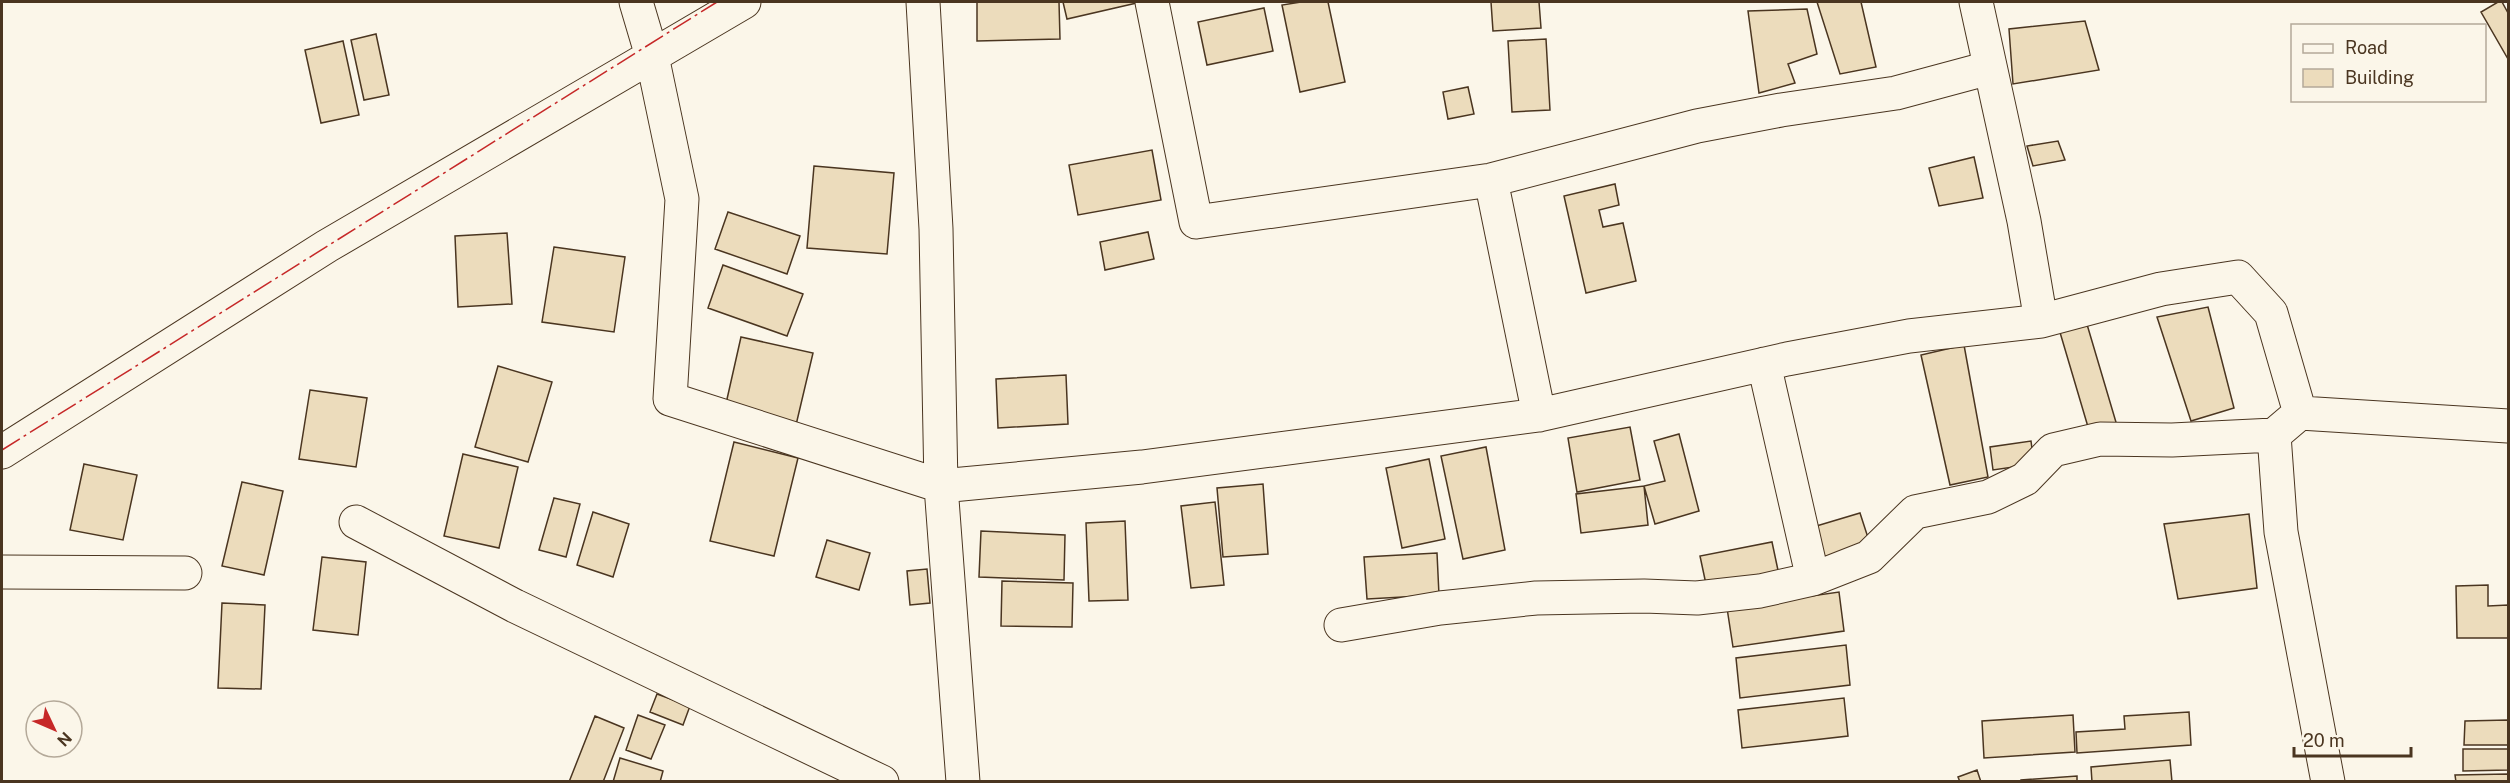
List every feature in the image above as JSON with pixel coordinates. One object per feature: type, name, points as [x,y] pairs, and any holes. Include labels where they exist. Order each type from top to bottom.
[{"type":"street","points":[[636,2],[652,56],[682,199],[670,399],[941,486],[1142,467],[1539,415],[1764,364],[1909,336],[2041,321],[2161,289],[2238,277],[2271,312],[2300,413]]},
{"type":"street","points":[[2,452],[327,246],[744,2]]},
{"type":"street","points":[[923,2],[936,229],[941,486],[963,782]]},
{"type":"street","points":[[1152,2],[1196,222],[1491,180],[1697,126],[1781,110],[1896,93],[1989,68]]},
{"type":"street","points":[[1976,2],[2024,221],[2041,321]]},
{"type":"street","points":[[1491,180],[1539,415]]},
{"type":"street","points":[[1764,364],[1813,579]]},
{"type":"street","points":[[1341,625],[1476,604],[1546,598],[1644,596],[1696,598],[1760,591],[1813,579],[1869,557],[1915,512],[1988,497],[2025,479],[2054,450],[2100,439],[2172,440],[2274,435],[2300,413],[2508,426]]},
{"type":"street","points":[[2274,435],[2281,532],[2328,782]]},
{"type":"street","points":[[356,522],[514,606],[882,782]]},
{"type":"street","points":[[2,572],[185,573]]},
{"type":"building","points":[[977,2],[1059,2],[1060,39],[977,41]]},
{"type":"building","points":[[1063,2],[1141,2],[1067,19]]},
{"type":"building","points":[[1328,2],[1345,82],[1300,92],[1282,5]]},
{"type":"building","points":[[1491,2],[1539,2],[1541,28],[1493,31]]},
{"type":"building","points":[[1817,2],[1861,2],[1876,67],[1840,74]]},
{"type":"building","points":[[2502,2],[2508,13],[2508,59],[2481,12]]},
{"type":"building","points":[[1264,8],[1273,51],[1207,65],[1198,22]]},
{"type":"building","points":[[1807,9],[1817,54],[1788,64],[1795,83],[1759,93],[1748,11]]},
{"type":"building","points":[[2085,21],[2099,70],[2013,84],[2009,29]]},
{"type":"building","points":[[376,34],[389,95],[364,100],[351,40]]},
{"type":"building","points":[[1546,39],[1550,110],[1512,112],[1508,41]]},
{"type":"building","points":[[343,41],[359,115],[321,123],[305,50]]},
{"type":"building","points":[[1468,87],[1474,114],[1448,119],[1443,92]]},
{"type":"building","points":[[2058,141],[2065,160],[2033,166],[2027,146]]},
{"type":"building","points":[[1152,150],[1161,200],[1078,215],[1069,165]]},
{"type":"building","points":[[1974,157],[1983,198],[1939,206],[1929,168]]},
{"type":"building","points":[[814,166],[894,173],[887,254],[807,248]]},
{"type":"building","points":[[1615,184],[1619,205],[1599,210],[1603,227],[1623,223],[1636,281],[1586,293],[1564,196]]},
{"type":"building","points":[[728,212],[800,236],[787,274],[715,249]]},
{"type":"building","points":[[1148,232],[1154,259],[1105,270],[1100,242]]},
{"type":"building","points":[[507,233],[512,304],[458,307],[455,236]]},
{"type":"building","points":[[554,247],[625,257],[614,332],[542,322]]},
{"type":"building","points":[[723,265],[803,294],[787,336],[708,308]]},
{"type":"building","points":[[2208,307],[2234,408],[2191,421],[2157,317]]},
{"type":"building","points":[[2086,321],[2118,429],[2091,437],[2059,329]]},
{"type":"building","points":[[741,337],[813,353],[796,425],[725,408]]},
{"type":"building","points":[[1964,345],[1988,477],[1950,485],[1921,355]]},
{"type":"building","points":[[498,366],[552,382],[528,462],[475,447]]},
{"type":"building","points":[[1066,375],[1068,424],[998,428],[996,379]]},
{"type":"building","points":[[310,390],[367,398],[356,467],[299,459]]},
{"type":"building","points":[[1630,427],[1640,480],[1577,492],[1568,438]]},
{"type":"building","points":[[1679,434],[1699,511],[1655,524],[1644,486],[1665,481],[1654,441]]},
{"type":"building","points":[[2031,441],[2034,464],[1993,470],[1990,447]]},
{"type":"building","points":[[734,442],[798,458],[774,556],[710,541]]},
{"type":"building","points":[[1486,447],[1505,550],[1463,559],[1441,456]]},
{"type":"building","points":[[463,454],[518,467],[499,548],[444,536]]},
{"type":"building","points":[[1429,459],[1445,539],[1402,548],[1386,468]]},
{"type":"building","points":[[84,464],[137,475],[123,540],[70,530]]},
{"type":"building","points":[[242,482],[283,491],[264,575],[222,566]]},
{"type":"building","points":[[1263,484],[1268,554],[1223,557],[1217,488]]},
{"type":"building","points":[[1644,486],[1648,525],[1581,533],[1576,494]]},
{"type":"building","points":[[554,498],[580,504],[566,557],[539,550]]},
{"type":"building","points":[[1215,502],[1224,585],[1191,588],[1181,506]]},
{"type":"building","points":[[593,512],[629,524],[613,577],[577,565]]},
{"type":"building","points":[[1860,513],[1872,550],[1824,565],[1813,527]]},
{"type":"building","points":[[2249,514],[2257,588],[2178,599],[2164,524]]},
{"type":"building","points":[[1125,521],[1128,600],[1089,601],[1086,523]]},
{"type":"building","points":[[981,531],[1065,535],[1064,580],[979,577]]},
{"type":"building","points":[[827,540],[870,553],[859,590],[816,577]]},
{"type":"building","points":[[1772,542],[1779,575],[1707,589],[1700,556]]},
{"type":"building","points":[[1437,553],[1439,595],[1367,599],[1364,557]]},
{"type":"building","points":[[322,557],[366,562],[358,635],[313,630]]},
{"type":"building","points":[[927,569],[930,603],[910,605],[907,571]]},
{"type":"building","points":[[1002,581],[1073,583],[1072,627],[1001,626]]},
{"type":"building","points":[[2488,585],[2488,606],[2508,605],[2508,638],[2457,638],[2456,586]]},
{"type":"building","points":[[1839,592],[1844,631],[1733,647],[1727,608]]},
{"type":"building","points":[[222,603],[265,605],[261,689],[218,688]]},
{"type":"building","points":[[1846,645],[1850,685],[1740,698],[1736,658]]},
{"type":"building","points":[[657,694],[690,706],[683,725],[650,712]]},
{"type":"building","points":[[1844,698],[1848,736],[1742,748],[1738,710]]},
{"type":"building","points":[[2189,712],[2191,745],[2077,753],[2076,732],[2125,729],[2124,716]]},
{"type":"building","points":[[638,715],[665,725],[651,759],[626,750]]},
{"type":"building","points":[[2073,715],[2075,752],[1984,758],[1982,721]]},
{"type":"building","points":[[595,716],[624,728],[603,782],[569,782]]},
{"type":"building","points":[[2508,720],[2508,745],[2464,745],[2465,721]]},
{"type":"building","points":[[2463,749],[2508,749],[2508,770],[2463,771]]},
{"type":"building","points":[[620,758],[663,771],[660,782],[613,782]]},
{"type":"building","points":[[2170,760],[2172,782],[2092,782],[2091,767]]},
{"type":"building","points":[[1977,770],[1981,782],[1960,782],[1958,777]]},
{"type":"building","points":[[2508,774],[2508,782],[2456,782],[2455,775]]},
{"type":"building","points":[[2077,776],[2077,782],[2021,782],[2021,780]]},
{"type":"power","points":[[2,450],[717,2]]}]
